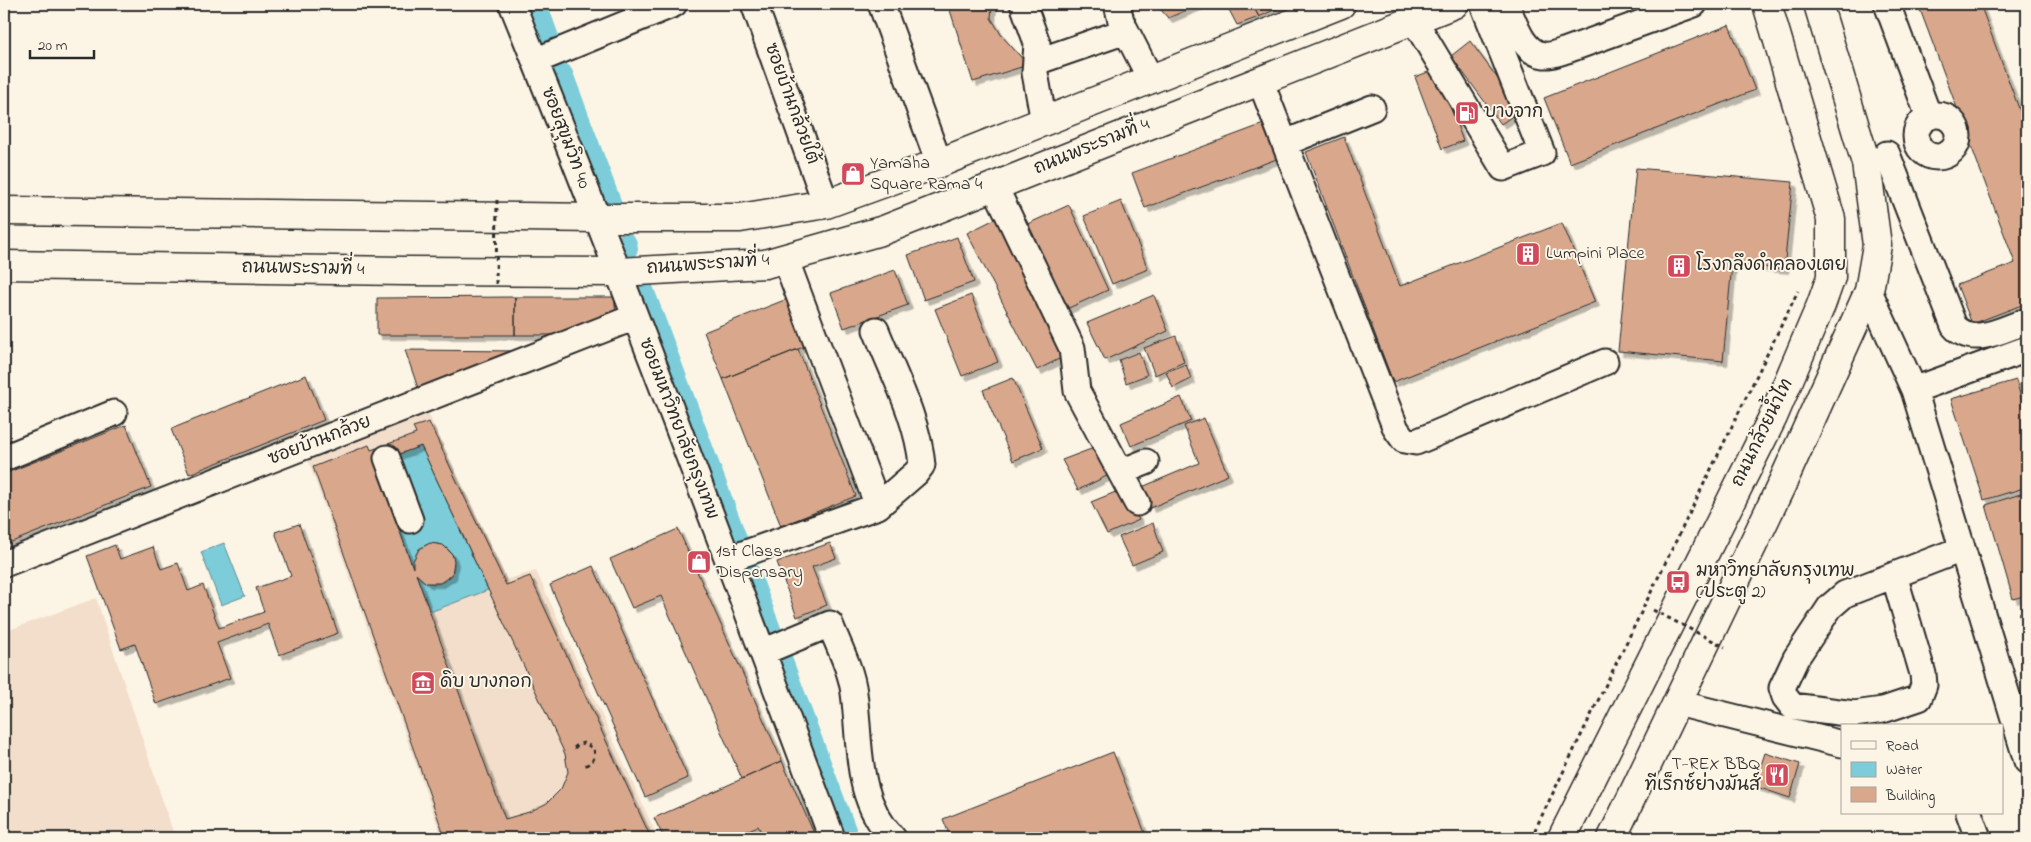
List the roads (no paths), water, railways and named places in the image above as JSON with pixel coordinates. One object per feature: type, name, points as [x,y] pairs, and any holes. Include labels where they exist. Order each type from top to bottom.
[{"type":"main road","points":[[4,211],[740,218],[826,204],[939,164],[1342,4]]},
{"type":"main road","name":"ถนนพระรามที่ 4","points":[[4,265],[619,272],[765,264],[884,230],[1454,4]]},
{"type":"main road","name":"ถนนกล้วยน้ำไท","points":[[1562,838],[1773,417],[1822,306],[1831,277],[1831,219],[1767,4]]},
{"type":"main road","name":"ถนนกล้วยน้ำไท","points":[[1612,838],[1782,486],[1869,291],[1877,245],[1876,158],[1818,4]]},
{"type":"main road","points":[[1831,277],[1869,291]]},
{"type":"street","name":"ซอยสุขุมวิท 40","points":[[512,4],[619,272]]},
{"type":"street","points":[[535,61],[674,4]]},
{"type":"street","name":"ซอยบ้านกล้วยใต้","points":[[754,4],[826,204]]},
{"type":"street","points":[[881,4],[939,164]]},
{"type":"street","points":[[1023,4],[1037,43],[1035,73],[1044,122]]},
{"type":"street","points":[[1117,4],[1121,21],[1151,80]]},
{"type":"street","points":[[1414,20],[1503,168],[1542,153],[1483,4]]},
{"type":"street","points":[[1506,4],[1524,42],[1536,53],[1545,56],[1567,50],[1694,4]]},
{"type":"street","points":[[1887,4],[1929,116]]},
{"type":"street","points":[[1036,62],[1126,31]]},
{"type":"street","points":[[1260,80],[1396,429],[1404,440],[1416,442],[1605,362]]},
{"type":"street","points":[[1285,143],[1372,108]]},
{"type":"street","points":[[1938,114],[1951,119],[1958,131],[1957,145],[1947,156],[1932,157],[1920,149],[1917,143],[1917,129],[1920,123],[1929,116],[1938,114]]},
{"type":"street","points":[[1917,143],[1876,158],[1954,326],[1965,335],[1978,337],[2027,321]]},
{"type":"street","points":[[995,187],[1072,348],[1077,391],[1137,503]]},
{"type":"street","points":[[785,258],[878,506]]},
{"type":"street","name":"ซอยมหาวิทยาลัยกรุงเทพ","points":[[619,272],[729,559],[832,838]]},
{"type":"street","points":[[1869,291],[1914,390],[2025,748]]},
{"type":"street","name":"ซอยบ้านกล้วย","points":[[4,564],[635,317]]},
{"type":"street","points":[[729,559],[878,506],[916,473],[922,465],[921,453],[911,418],[876,330]]},
{"type":"street","points":[[1914,390],[2027,349]]},
{"type":"street","points":[[4,458],[114,413]]},
{"type":"street","points":[[373,420],[410,520]]},
{"type":"street","points":[[1121,472],[1146,462]]},
{"type":"street","points":[[1894,575],[1923,674],[1924,685],[1919,698],[1883,710],[1854,714],[1792,706],[1785,697],[1782,688],[1796,658],[1830,607],[1845,594],[1894,575],[1962,549]]},
{"type":"street","points":[[763,652],[830,624],[852,683],[859,759],[865,789],[876,815],[893,838]]},
{"type":"street","points":[[1677,703],[1841,744]]},
{"type":"street","points":[[1970,814],[1978,838]]},
{"type":"water","points":[[421,446],[488,590],[430,612],[416,574],[429,583],[443,582],[452,575],[454,563],[451,553],[445,547],[429,544],[421,548],[415,556],[413,568],[398,524],[422,515],[399,454]]},
{"type":"water","points":[[224,543],[245,596],[221,605],[201,552]]},
{"type":"waterway","points":[[536,4],[552,49]]},
{"type":"waterway","points":[[562,74],[610,202]]},
{"type":"waterway","points":[[626,244],[627,248]]},
{"type":"waterway","points":[[640,282],[848,838]]},
{"type":"place","name":"บางจาก","points":[[1467,113]]},
{"type":"place","name":"Yamaha Square Rama 4","points":[[853,174]]},
{"type":"place","name":"Lumpini Place","points":[[1528,254]]},
{"type":"place","name":"โรงกลึงดำคลองเตย","points":[[1679,266]]},
{"type":"place","name":"1st Class Dispensary","points":[[699,562]]},
{"type":"place","name":"มหาวิทยาลัยกรุงเทพ (ประตู 2)","points":[[1678,582]]},
{"type":"place","name":"ดิบ บางกอก","points":[[423,683]]},
{"type":"place","name":"T-REX BBQ ทีเร็กซ์ย่างมันส์","points":[[1777,775]]}]
